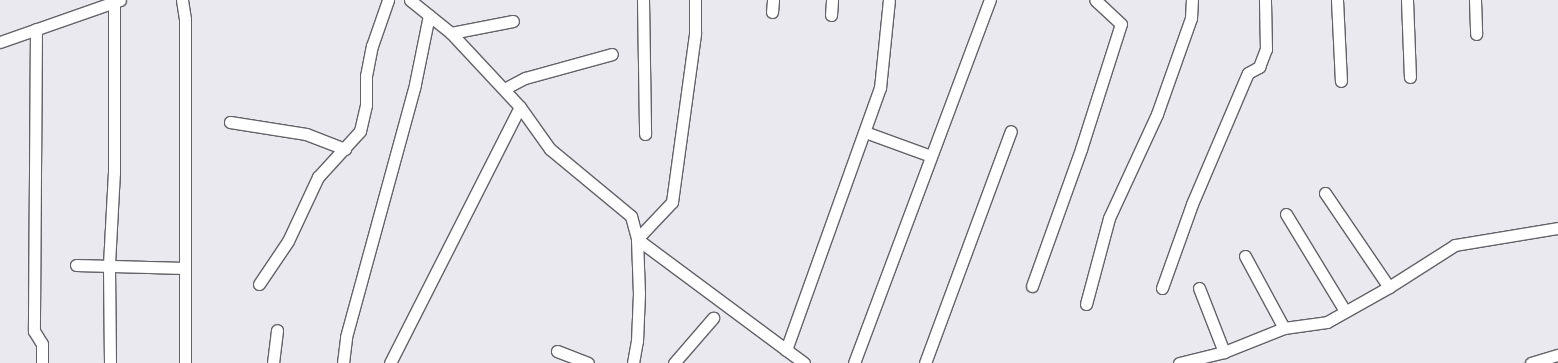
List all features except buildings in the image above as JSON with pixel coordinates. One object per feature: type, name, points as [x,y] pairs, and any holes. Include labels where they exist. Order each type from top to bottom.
[{"type":"street","points":[[182,0],[185,19],[185,363]]},
{"type":"street","points":[[259,284],[288,241],[318,177],[360,131],[366,105],[366,76],[372,46],[388,0]]},
{"type":"street","points":[[410,0],[451,33],[504,89],[520,107],[550,149],[631,216],[637,239],[639,294],[637,341],[633,363]]},
{"type":"street","points":[[643,0],[645,134]]},
{"type":"street","points":[[637,239],[672,202],[695,33],[695,0]]},
{"type":"street","points":[[772,12],[773,0]]},
{"type":"street","points":[[831,15],[832,0]]},
{"type":"street","points":[[786,350],[880,88],[889,0]]},
{"type":"street","points":[[854,363],[990,0]]},
{"type":"street","points":[[1032,286],[1081,149],[1121,24],[1095,0]]},
{"type":"street","points":[[1086,304],[1109,218],[1157,114],[1191,18],[1192,0]]},
{"type":"street","points":[[1162,288],[1192,204],[1248,73],[1259,67],[1266,49],[1265,0]]},
{"type":"street","points":[[1337,0],[1341,81]]},
{"type":"street","points":[[1407,0],[1410,77]]},
{"type":"street","points":[[1476,0],[1476,34]]},
{"type":"street","points":[[0,42],[117,1],[114,173],[109,264],[110,363]]},
{"type":"street","points":[[343,363],[346,336],[416,84],[429,15]]},
{"type":"street","points":[[451,33],[513,21]]},
{"type":"street","points":[[36,29],[34,331],[42,344],[42,363]]},
{"type":"street","points":[[504,89],[525,78],[612,54]]},
{"type":"street","points":[[390,363],[520,107]]},
{"type":"street","points":[[230,122],[306,134],[345,149]]},
{"type":"street","points":[[925,363],[1012,131]]},
{"type":"street","points":[[865,132],[931,156]]},
{"type":"street","points":[[1325,193],[1389,287]]},
{"type":"street","points":[[1286,214],[1345,311]]},
{"type":"street","points":[[1178,363],[1224,352],[1284,328],[1327,322],[1389,287],[1455,245],[1558,228]]},
{"type":"street","points":[[637,239],[804,363]]},
{"type":"street","points":[[1245,256],[1284,328]]},
{"type":"street","points":[[76,265],[109,264],[185,268]]},
{"type":"street","points":[[1199,288],[1224,352]]},
{"type":"street","points":[[674,363],[713,318]]},
{"type":"street","points":[[273,363],[277,330]]},
{"type":"street","points":[[557,351],[588,363]]},
{"type":"street","points":[[1531,363],[1558,355]]}]
